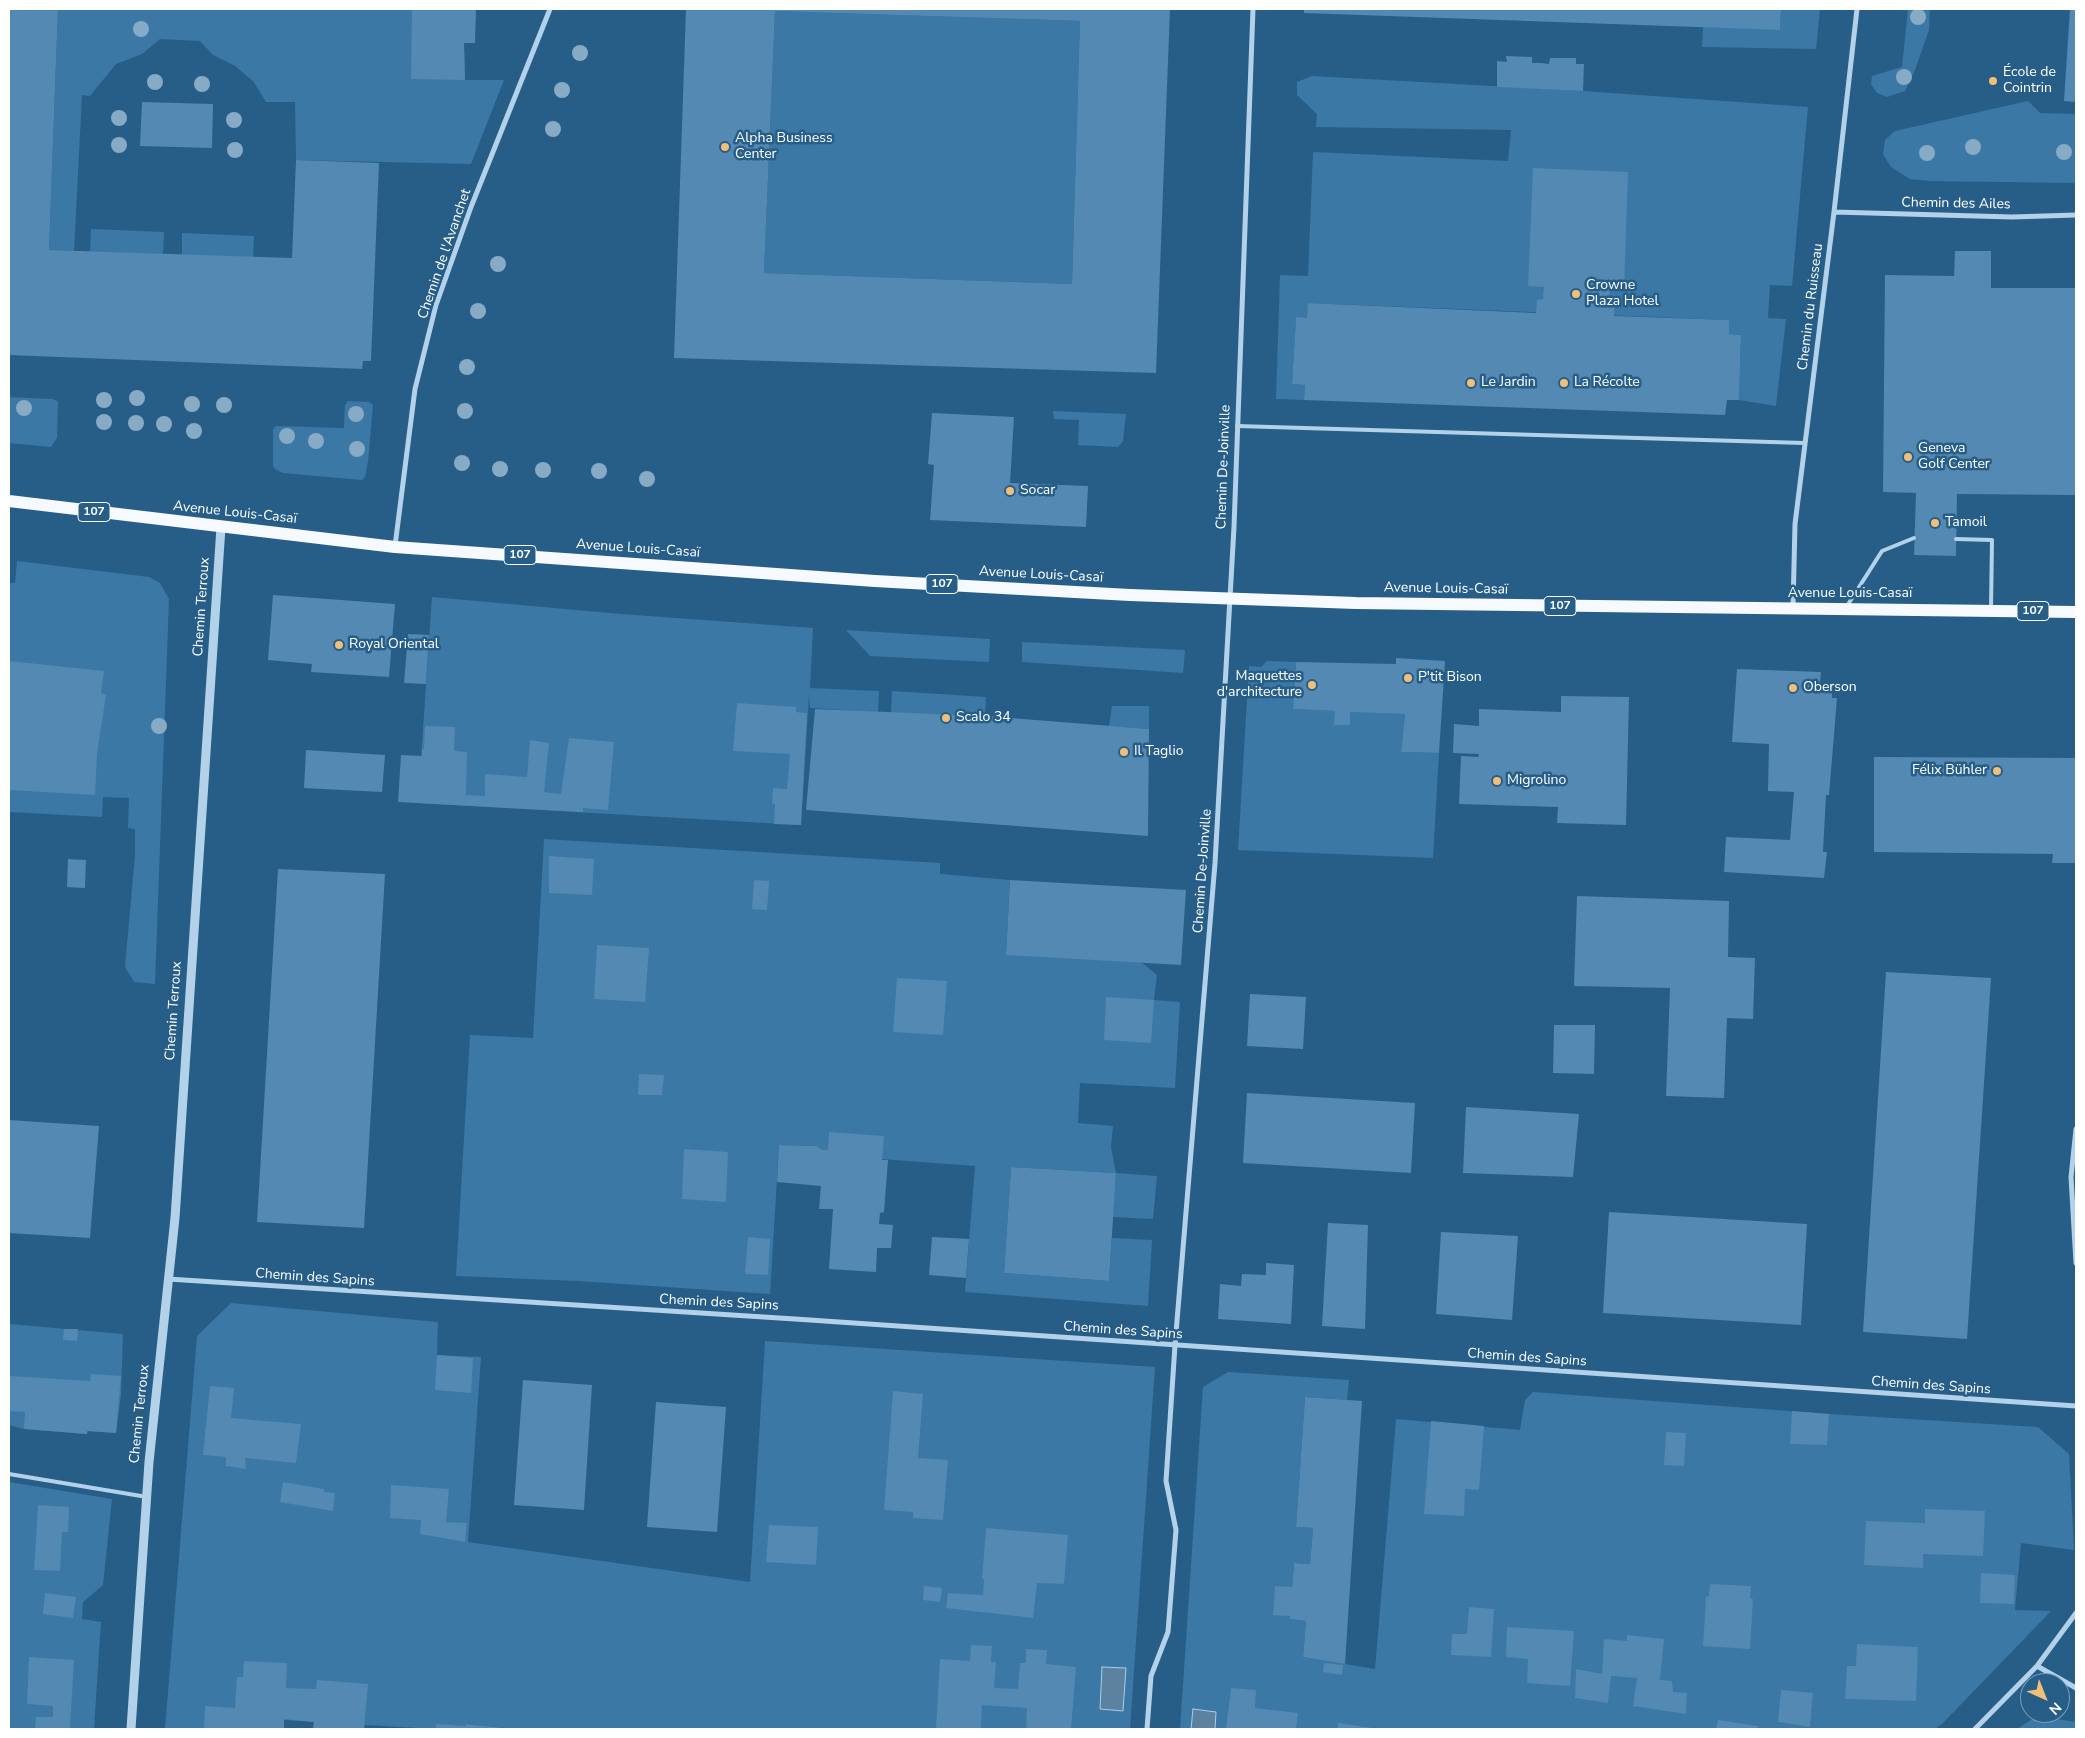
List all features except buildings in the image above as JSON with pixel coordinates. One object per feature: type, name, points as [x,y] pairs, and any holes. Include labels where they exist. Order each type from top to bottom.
[{"type":"main road","name":"Avenue Louis-Casaï","points":[[9,501],[395,547],[875,582],[1130,595],[1356,603],[2076,612]]},
{"type":"street","name":"Chemin de l'Avanchet","points":[[395,547],[415,389],[436,305],[472,207],[550,9]]},
{"type":"street","name":"Chemin De-Joinville","points":[[1147,1729],[1151,1676],[1168,1632],[1176,1530],[1166,1481],[1175,1345],[1215,863],[1230,598],[1253,9]]},
{"type":"street","name":"Chemin du Ruisseau","points":[[1793,609],[1795,524],[1857,9]]},
{"type":"street","name":"Chemin des Ailes","points":[[1834,212],[2012,216],[2076,215]]},
{"type":"street","name":"Chemin Terroux","points":[[131,1729],[148,1462],[175,1218],[222,527]]},
{"type":"street","points":[[2076,1129],[2071,1177],[2076,1262]]},
{"type":"street","name":"Chemin des Sapins","points":[[168,1279],[795,1319],[2076,1406]]},
{"type":"street","points":[[1975,1729],[2037,1666],[2076,1613]]},
{"type":"street","points":[[2037,1666],[2076,1688]]},
{"type":"lane","points":[[1237,426],[1804,443]]},
{"type":"lane","points":[[1845,609],[1882,551],[1914,538]]},
{"type":"lane","points":[[1956,539],[1992,540],[1991,610]]},
{"type":"lane","points":[[9,1474],[147,1497]]},
{"type":"shaded area","points":[[58,9],[476,9],[475,25],[464,43],[465,80],[504,80],[471,164],[296,160],[295,102],[266,102],[253,81],[235,66],[213,55],[200,41],[160,39],[142,54],[116,64],[90,96],[82,95],[74,251],[49,250]]},
{"type":"shaded area","points":[[1781,9],[1820,9],[1816,49],[1702,47],[1703,27],[1780,29]]},
{"type":"shaded area","points":[[1908,9],[1930,9],[1929,30],[1915,70],[1905,91],[1887,97],[1877,93],[1871,84],[1872,76],[1902,67]]},
{"type":"shaded area","points":[[775,11],[1080,21],[1072,284],[764,273]]},
{"type":"shaded area","points":[[1312,76],[1583,91],[1808,107],[1792,286],[1770,285],[1768,318],[1786,319],[1776,406],[1739,400],[1741,335],[1729,334],[1728,320],[1309,303],[1307,318],[1296,318],[1292,384],[1305,385],[1304,400],[1276,399],[1280,275],[1308,276],[1313,152],[1508,161],[1511,130],[1316,127],[1317,114],[1297,95],[1297,82]]},
{"type":"shaded area","points":[[2028,101],[2040,113],[2076,114],[2076,183],[1929,181],[1910,179],[1891,167],[1883,154],[1885,140],[1895,131]]},
{"type":"shaded area","points":[[91,229],[164,232],[163,254],[90,252]]},
{"type":"shaded area","points":[[182,233],[254,236],[253,258],[182,255]]},
{"type":"shaded area","points":[[9,397],[52,399],[58,401],[57,438],[51,447],[9,443]]},
{"type":"shaded area","points":[[348,401],[369,402],[373,405],[368,462],[365,477],[362,480],[283,473],[275,469],[273,466],[273,429],[276,426],[344,428],[345,405]]},
{"type":"shaded area","points":[[1053,411],[1126,414],[1123,441],[1118,447],[1078,445],[1079,420],[1054,419]]},
{"type":"shaded area","points":[[17,561],[149,577],[160,583],[169,599],[155,984],[134,982],[125,967],[135,854],[135,829],[128,828],[129,798],[103,797],[102,817],[9,812],[9,583],[15,583]]},
{"type":"shaded area","points":[[432,597],[621,614],[813,628],[810,688],[879,691],[878,712],[810,708],[809,695],[801,825],[418,803]]},
{"type":"shaded area","points":[[846,630],[990,639],[989,662],[870,656]]},
{"type":"shaded area","points":[[1022,642],[1185,650],[1183,673],[1022,662]]},
{"type":"shaded area","points":[[1267,661],[1296,662],[1293,709],[1405,714],[1401,752],[1439,753],[1433,858],[1238,850],[1249,666],[1261,667]]},
{"type":"shaded area","points":[[892,691],[986,697],[985,716],[891,713]]},
{"type":"shaded area","points":[[1112,706],[1149,706],[1149,729],[1109,726]]},
{"type":"shaded area","points":[[544,839],[940,863],[940,874],[1010,880],[1006,954],[1141,962],[1157,975],[1154,1000],[1180,1002],[1175,1088],[1080,1083],[1078,1123],[1113,1126],[1111,1147],[1116,1173],[1011,1167],[1004,1273],[1109,1281],[1112,1238],[1152,1240],[1148,1306],[965,1292],[975,1166],[827,1155],[817,1146],[779,1145],[770,1294],[578,1281],[456,1276],[470,1035],[533,1038]]},
{"type":"shaded area","points":[[1116,1173],[1157,1176],[1153,1219],[1113,1217]]},
{"type":"shaded area","points":[[231,1303],[438,1322],[437,1355],[481,1357],[468,1542],[750,1582],[765,1341],[1155,1367],[1130,1729],[515,1729],[466,1724],[466,1726],[436,1725],[436,1729],[365,1725],[364,1729],[313,1729],[314,1722],[284,1720],[284,1729],[165,1729],[197,1336]]},
{"type":"shaded area","points":[[9,1324],[123,1334],[121,1395],[116,1433],[88,1431],[87,1434],[24,1429],[9,1425]]},
{"type":"shaded area","points":[[1228,1372],[1349,1380],[1347,1400],[1305,1397],[1296,1527],[1313,1528],[1310,1564],[1294,1563],[1289,1619],[1306,1621],[1303,1657],[1375,1669],[1396,1419],[1520,1430],[1525,1400],[1533,1392],[2038,1427],[2069,1454],[2074,1550],[2021,1543],[2015,1610],[2051,1611],[1935,1729],[1384,1729],[1338,1724],[1337,1729],[1180,1729],[1203,1387]]},
{"type":"shaded area","points":[[9,1482],[112,1499],[103,1585],[83,1602],[82,1619],[101,1622],[94,1729],[9,1729]]},
{"type":"shaded area","points":[[1102,1667],[1126,1668],[1123,1711],[1100,1709]]},
{"type":"shaded area","points":[[1193,1709],[1216,1712],[1215,1729],[1191,1729]]},
{"type":"shaded area","points":[[2076,1722],[2076,1729],[2017,1729],[2026,1723]]},
{"type":"place","name":"École de Cointrin","points":[[1993,81]]},
{"type":"place","name":"Alpha Business Center","points":[[725,147]]},
{"type":"place","name":"Crowne Plaza Hotel","points":[[1576,294]]},
{"type":"place","name":"Le Jardin","points":[[1471,383]]},
{"type":"place","name":"La Récolte","points":[[1564,383]]},
{"type":"place","name":"Geneva Golf Center","points":[[1908,457]]},
{"type":"place","name":"Socar","points":[[1010,491]]},
{"type":"place","name":"Tamoil","points":[[1935,523]]},
{"type":"place","name":"Royal Oriental","points":[[339,645]]},
{"type":"place","name":"P'tit Bison","points":[[1408,678]]},
{"type":"place","name":"Maquettes d'architecture","points":[[1312,685]]},
{"type":"place","name":"Oberson","points":[[1793,688]]},
{"type":"place","name":"Scalo 34","points":[[946,718]]},
{"type":"place","name":"Il Taglio","points":[[1124,752]]},
{"type":"place","name":"Félix Bühler","points":[[1997,771]]},
{"type":"place","name":"Migrolino","points":[[1497,781]]}]
